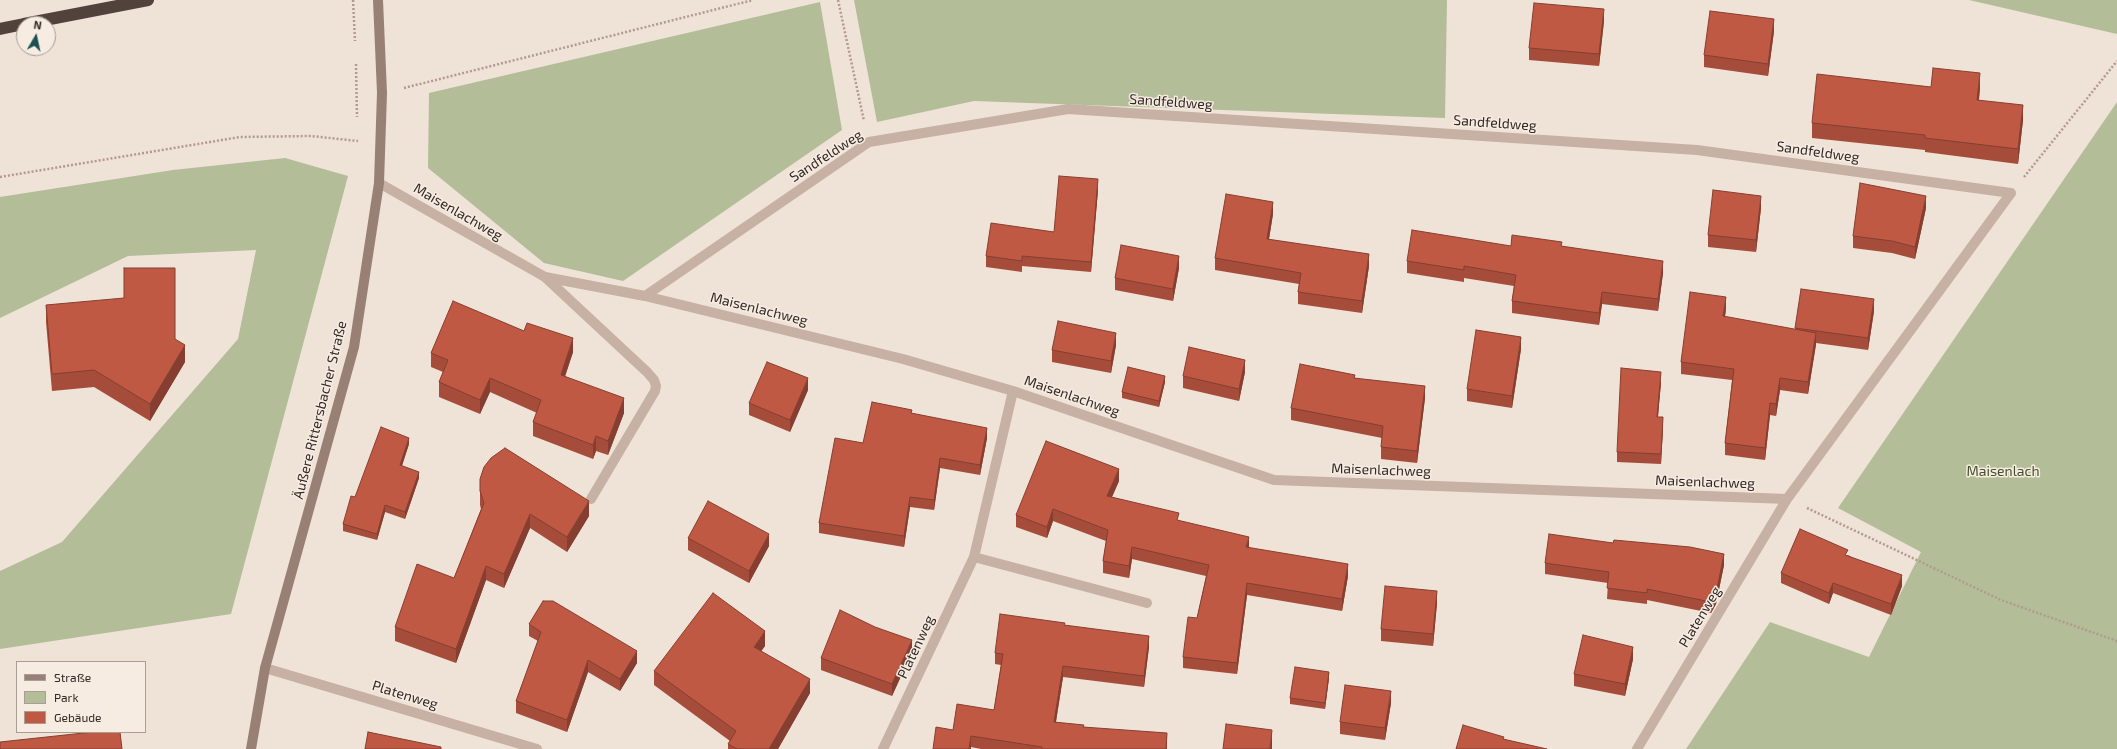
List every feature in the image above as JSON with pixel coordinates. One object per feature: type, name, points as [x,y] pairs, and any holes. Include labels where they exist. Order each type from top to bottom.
[{"type":"highway","points":[[56,18],[148,0]]},
{"type":"highway","points":[[0,29],[16,26]]},
{"type":"main road","name":"Äußere Rittersbacher Straße","points":[[251,749],[265,668],[354,347],[379,183],[382,93],[378,0]]},
{"type":"street","name":"Sandfeldweg","points":[[645,296],[869,142],[1068,110],[1697,150],[2011,193]]},
{"type":"street","name":"Maisenlachweg","points":[[379,183],[545,277],[645,296],[903,359],[1013,391],[1274,480],[1787,499]]},
{"type":"street","points":[[1787,499],[2011,193]]},
{"type":"street","points":[[545,277],[646,372],[654,380],[656,386],[655,391],[590,499]]},
{"type":"street","name":"Platenweg","points":[[883,749],[974,557],[1013,391]]},
{"type":"street","name":"Platenweg","points":[[1637,749],[1787,499]]},
{"type":"street","points":[[974,557],[1147,604]]},
{"type":"street","name":"Platenweg","points":[[265,668],[537,749]]},
{"type":"path","points":[[353,0],[355,47]]},
{"type":"path","points":[[382,93],[753,0]]},
{"type":"path","points":[[838,0],[869,142]]},
{"type":"path","points":[[2011,193],[2117,61]]},
{"type":"path","points":[[356,63],[357,125]]},
{"type":"path","points":[[0,177],[240,137],[311,136],[357,141],[357,133]]},
{"type":"path","points":[[1787,499],[2001,600],[2117,641]]},
{"type":"green space","points":[[854,0],[1447,0],[1445,118],[974,101],[877,122]]},
{"type":"green space","points":[[1969,0],[2117,0],[2117,34]]},
{"type":"green space","points":[[820,2],[842,130],[623,281],[544,263],[428,168],[429,93]]},
{"type":"green space","name":"Maisenlach","points":[[2117,102],[2117,749],[1686,749],[1770,622],[1869,657],[1921,552],[1838,508]]},
{"type":"green space","points":[[285,158],[348,176],[231,614],[0,649],[0,571],[62,542],[238,339],[256,250],[128,256],[0,318],[0,197],[173,170]]},
{"type":"building","points":[[1534,3],[1604,9],[1599,54],[1529,48]]},
{"type":"building","points":[[1710,11],[1774,19],[1768,64],[1704,55]]},
{"type":"building","points":[[1933,68],[1980,73],[1977,100],[2023,105],[2018,149],[1925,138],[1925,135],[1812,123],[1817,74],[1931,87]]},
{"type":"building","points":[[1059,176],[1098,179],[1091,262],[1022,256],[1022,261],[986,256],[991,223],[1054,232]]},
{"type":"building","points":[[1860,183],[1926,196],[1915,247],[1892,241],[1853,236]]},
{"type":"building","points":[[1713,190],[1761,196],[1756,240],[1708,235]]},
{"type":"building","points":[[1226,194],[1273,202],[1267,239],[1369,254],[1362,301],[1298,292],[1301,273],[1215,258]]},
{"type":"building","points":[[1412,230],[1511,246],[1512,235],[1562,242],[1561,246],[1663,261],[1658,299],[1602,292],[1599,313],[1512,301],[1516,275],[1464,266],[1464,270],[1407,261]]},
{"type":"building","points":[[1121,245],[1179,256],[1173,289],[1115,278]]},
{"type":"building","points":[[124,268],[175,268],[175,339],[185,345],[150,404],[94,370],[52,374],[46,305],[124,298]]},
{"type":"building","points":[[1801,289],[1874,299],[1868,338],[1795,328]]},
{"type":"building","points":[[1690,292],[1726,297],[1723,316],[1816,333],[1808,382],[1780,378],[1776,404],[1770,403],[1765,448],[1725,443],[1734,369],[1681,362]]},
{"type":"building","points":[[453,301],[524,331],[527,323],[573,338],[561,375],[624,398],[608,441],[596,436],[593,445],[533,422],[541,400],[490,378],[480,400],[439,382],[448,360],[431,353]]},
{"type":"building","points":[[1058,321],[1116,333],[1111,361],[1052,350]]},
{"type":"building","points":[[1476,330],[1521,337],[1512,396],[1467,389]]},
{"type":"building","points":[[1189,347],[1245,360],[1239,389],[1183,376]]},
{"type":"building","points":[[767,362],[808,378],[790,420],[749,403]]},
{"type":"building","points":[[1300,364],[1355,375],[1354,378],[1425,386],[1417,451],[1381,447],[1383,426],[1291,408]]},
{"type":"building","points":[[1128,367],[1165,376],[1159,401],[1122,392]]},
{"type":"building","points":[[1621,368],[1661,372],[1657,417],[1663,417],[1661,454],[1617,452]]},
{"type":"building","points":[[872,402],[912,410],[911,413],[987,428],[980,465],[940,458],[934,500],[910,497],[904,536],[819,523],[835,438],[863,443]]},
{"type":"building","points":[[381,427],[409,438],[400,465],[419,472],[405,512],[385,505],[377,534],[343,524],[351,496],[355,497]]},
{"type":"building","points":[[1046,441],[1119,469],[1107,496],[1179,513],[1177,520],[1249,537],[1246,547],[1348,564],[1342,599],[1247,583],[1237,663],[1183,657],[1188,617],[1197,618],[1209,565],[1132,547],[1129,566],[1103,561],[1108,530],[1053,509],[1047,527],[1016,515]]},
{"type":"building","points":[[505,448],[589,501],[567,537],[530,514],[504,574],[486,566],[456,649],[395,627],[417,564],[454,578],[484,503],[480,491],[480,479],[484,467],[491,458]]},
{"type":"building","points":[[708,501],[769,534],[749,571],[688,538]]},
{"type":"building","points":[[1800,529],[1848,550],[1845,555],[1902,575],[1891,604],[1833,583],[1829,593],[1781,573]]},
{"type":"building","points":[[1549,534],[1613,543],[1614,540],[1690,547],[1724,554],[1716,594],[1711,602],[1647,589],[1647,593],[1607,588],[1609,572],[1545,563]]},
{"type":"building","points":[[1385,586],[1437,591],[1433,634],[1381,629]]},
{"type":"building","points":[[713,593],[765,631],[754,647],[810,679],[769,749],[737,749],[728,744],[736,731],[654,671]]},
{"type":"building","points":[[543,601],[553,601],[637,651],[620,679],[588,660],[567,720],[516,701],[541,632],[529,624]]},
{"type":"building","points":[[840,610],[875,627],[912,640],[892,684],[821,658]]},
{"type":"building","points":[[1000,614],[1065,623],[1064,625],[1149,636],[1144,676],[1063,666],[1054,722],[1084,725],[1083,727],[1167,733],[1166,749],[1042,749],[1042,747],[971,736],[969,749],[933,749],[936,727],[953,730],[957,704],[994,710],[1003,654],[995,653]]},
{"type":"building","points":[[1583,635],[1633,647],[1625,684],[1574,674]]},
{"type":"building","points":[[1295,667],[1329,672],[1325,703],[1290,698]]},
{"type":"building","points":[[1345,685],[1391,691],[1385,728],[1340,722]]},
{"type":"building","points":[[1226,724],[1272,730],[1270,749],[1223,749]]},
{"type":"building","points":[[1463,725],[1504,737],[1503,739],[1547,749],[1456,749]]},
{"type":"building","points":[[368,732],[441,747],[441,749],[365,749]]},
{"type":"building","points":[[84,733],[120,733],[122,749],[0,749],[0,742]]}]
